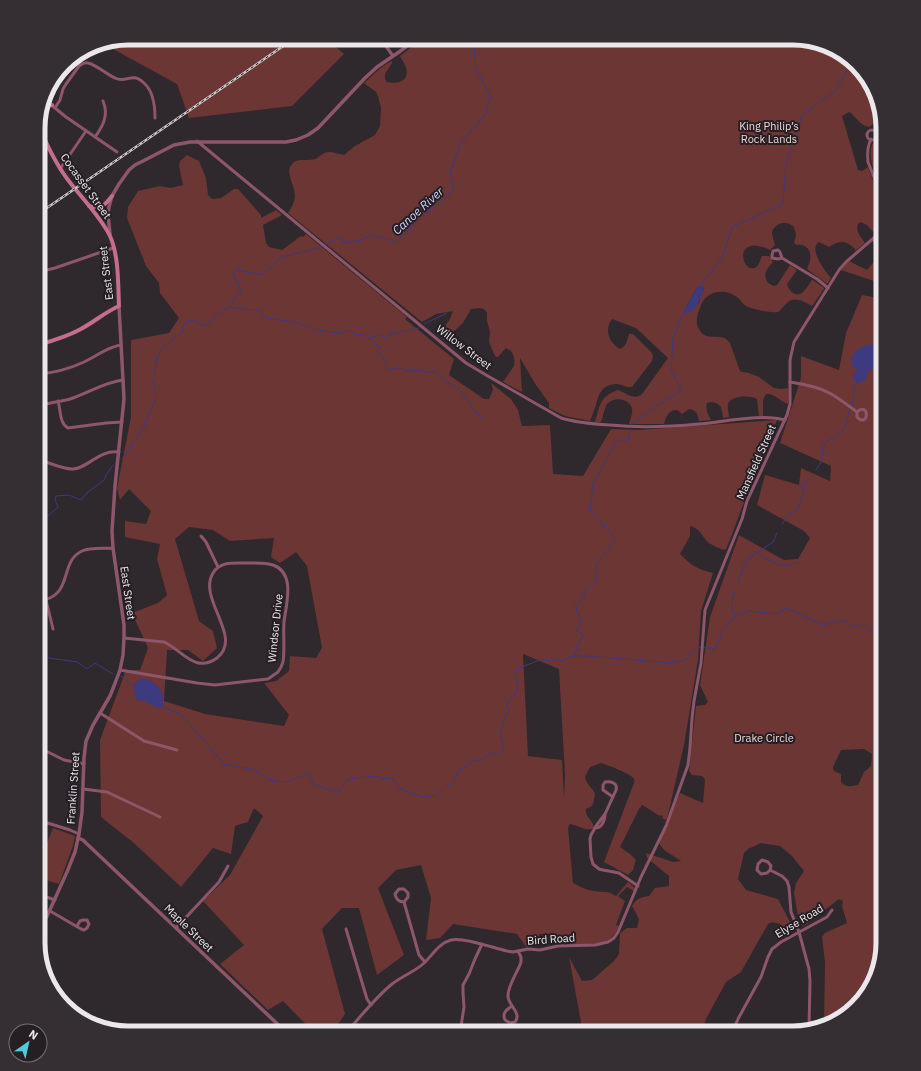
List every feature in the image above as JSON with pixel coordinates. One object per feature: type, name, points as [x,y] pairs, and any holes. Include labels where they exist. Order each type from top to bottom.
[{"type":"main road","points":[[48,106],[53,106]]},
{"type":"main road","name":"Cocasset Street","points":[[45,140],[60,169],[89,206],[110,237]]},
{"type":"main road","points":[[89,206],[95,208],[103,206],[112,196]]},
{"type":"main road","name":"East Street","points":[[110,237],[116,261],[119,306]]},
{"type":"main road","points":[[45,343],[74,333],[119,306]]},
{"type":"street","points":[[385,45],[393,56]]},
{"type":"street","name":"East Street","points":[[110,237],[108,214],[112,196],[126,174],[136,164],[177,144],[197,141],[286,142],[308,135],[318,128],[369,74],[408,45]]},
{"type":"street","points":[[53,106],[60,100],[63,89],[78,68],[82,64],[88,63],[118,79],[123,80],[132,77],[143,82],[149,88],[155,118]]},
{"type":"street","points":[[95,137],[105,120],[106,110],[103,101]]},
{"type":"street","points":[[49,103],[117,152]]},
{"type":"street","points":[[60,169],[86,131]]},
{"type":"street","points":[[871,139],[867,150],[867,156],[876,182]]},
{"type":"street","name":"Willow Street","points":[[197,141],[466,363],[486,376],[562,418],[587,424],[641,427],[697,424],[753,418],[776,418],[785,420]]},
{"type":"street","points":[[208,151],[210,142]]},
{"type":"street","name":"Mansfield Street","points":[[685,774],[688,765],[692,718],[701,664],[705,610],[742,519],[747,501],[787,415],[790,404],[790,360],[794,342],[839,270],[846,262],[876,236]]},
{"type":"street","points":[[873,239],[876,243]]},
{"type":"street","points":[[45,270],[113,248]]},
{"type":"street","points":[[782,258],[817,279],[828,288]]},
{"type":"street","name":"East Street","points":[[103,708],[120,670],[124,638],[122,608],[113,548],[112,517],[124,400],[119,306]]},
{"type":"street","points":[[45,373],[70,368],[85,362],[109,348],[121,345]]},
{"type":"street","points":[[45,404],[74,397],[110,382],[123,380]]},
{"type":"street","points":[[790,382],[828,392],[857,412]]},
{"type":"street","points":[[58,401],[62,422],[68,428],[122,422]]},
{"type":"street","points":[[45,461],[72,469],[80,467],[106,453],[119,452]]},
{"type":"street","points":[[124,638],[164,642],[172,646],[189,660],[197,663],[210,662],[217,658],[224,650],[226,640],[223,628],[209,590],[211,578],[218,567],[206,542],[201,536]]},
{"type":"street","points":[[53,629],[46,600],[58,592],[64,582],[71,561],[78,554],[87,549],[113,548]]},
{"type":"street","name":"Windsor Drive","points":[[120,670],[215,685],[266,679],[272,677],[278,672],[284,659],[284,624],[288,587],[286,577],[280,569],[269,564],[230,563],[218,567]]},
{"type":"street","name":"Franklin Street","points":[[45,921],[70,865],[78,836],[82,812],[84,752],[88,736],[103,708]]},
{"type":"street","points":[[100,713],[144,740],[177,750]]},
{"type":"street","points":[[45,750],[67,761],[84,764]]},
{"type":"street","name":"Bird Road","points":[[352,1026],[393,983],[419,967],[439,947],[448,941],[456,940],[482,944],[507,951],[518,951],[528,949],[540,950],[561,946],[595,945],[608,942],[614,938],[666,826],[685,774]]},
{"type":"street","points":[[613,797],[603,790],[603,785],[605,782],[612,782],[616,785],[617,789],[605,814],[602,825],[599,828],[595,828],[591,834],[590,856],[593,864],[601,870],[620,874],[638,886]]},
{"type":"street","points":[[83,789],[107,792],[160,817]]},
{"type":"street","name":"Maple Street","points":[[45,822],[70,830],[83,840],[279,1026]]},
{"type":"street","points":[[766,860],[770,864],[770,870],[767,874],[761,874],[757,870],[757,865],[760,861],[766,860]]},
{"type":"street","points":[[176,928],[219,882],[228,866]]},
{"type":"street","points":[[770,870],[782,876],[788,884],[790,890],[791,912],[799,932],[810,975],[809,1024]]},
{"type":"street","points":[[399,889],[404,889],[408,893],[408,897],[404,902],[399,901],[396,898],[395,894],[399,889]]},
{"type":"street","points":[[45,896],[55,900]]},
{"type":"street","points":[[404,902],[420,955],[425,962]]},
{"type":"street","name":"Elyse Road","points":[[735,1026],[761,977],[770,951],[776,945],[827,917],[832,910]]},
{"type":"street","points":[[50,911],[77,926]]},
{"type":"street","points":[[346,929],[367,998],[371,1005]]},
{"type":"street","points":[[461,1026],[464,1007],[463,987],[482,944]]},
{"type":"street","points":[[512,1006],[505,1011],[504,1015],[505,1020],[510,1023],[515,1022],[518,1017],[517,1013],[508,999],[508,992],[521,962],[521,957],[518,951]]},
{"type":"green space","points":[[123,45],[334,45],[344,54],[292,106],[189,118],[177,84],[110,47]]},
{"type":"green space","name":"King Philip’s Rock Lands","points":[[414,45],[798,45],[825,51],[848,66],[859,78],[870,96],[875,117],[875,121],[869,127],[860,123],[849,112],[842,116],[858,170],[862,171],[868,167],[876,188],[876,233],[875,234],[867,225],[861,222],[857,227],[860,236],[865,243],[855,251],[852,246],[843,242],[836,243],[829,247],[819,242],[816,245],[816,255],[831,278],[827,284],[807,269],[810,261],[810,254],[806,246],[797,245],[794,243],[796,235],[794,227],[785,223],[778,224],[772,232],[775,245],[770,250],[758,246],[751,246],[747,248],[743,255],[744,262],[748,267],[754,268],[758,266],[762,256],[769,256],[773,262],[767,269],[765,277],[768,283],[774,286],[777,285],[790,265],[797,270],[787,284],[794,294],[802,293],[812,280],[824,288],[812,306],[800,300],[791,300],[778,312],[767,312],[748,307],[732,294],[720,292],[706,298],[702,303],[697,316],[698,326],[702,333],[710,337],[722,337],[730,343],[740,371],[759,377],[774,388],[788,388],[788,404],[775,396],[766,394],[763,400],[763,416],[759,416],[757,399],[750,397],[737,397],[728,404],[729,417],[723,418],[721,407],[717,403],[711,402],[707,403],[706,407],[711,420],[699,421],[698,415],[689,409],[682,414],[677,410],[671,411],[664,424],[629,424],[632,412],[631,405],[625,400],[617,399],[610,401],[607,404],[601,422],[595,422],[604,398],[612,392],[618,390],[633,397],[639,396],[668,358],[636,328],[612,319],[608,327],[608,332],[613,343],[620,349],[625,345],[629,334],[633,334],[652,353],[652,361],[632,387],[616,384],[604,388],[598,397],[590,421],[565,416],[549,408],[549,403],[520,358],[522,392],[503,382],[514,366],[514,356],[511,351],[506,348],[498,357],[494,354],[489,342],[490,332],[487,321],[487,313],[485,310],[481,308],[471,309],[463,323],[444,340],[439,335],[450,319],[453,311],[436,314],[422,322],[288,213],[292,207],[295,196],[289,171],[293,163],[299,160],[315,159],[327,152],[344,155],[355,146],[375,135],[380,126],[381,108],[376,92],[364,83],[381,68],[392,61],[385,74],[385,79],[387,82],[392,83],[400,82],[407,74],[405,64],[400,56]],"holes":[[[699,286],[702,286],[704,289],[699,296],[699,303],[684,311],[696,289]]]},
{"type":"green space","points":[[873,143],[875,143],[876,175],[871,161],[871,148]]},
{"type":"green space","points":[[187,155],[199,161],[206,178],[208,195],[212,199],[221,198],[234,189],[238,189],[261,215],[261,218],[276,210],[282,215],[263,225],[266,243],[269,247],[282,250],[306,234],[407,317],[405,319],[454,359],[449,375],[484,399],[489,399],[493,390],[491,383],[511,399],[518,410],[522,426],[550,425],[553,474],[583,476],[611,429],[638,430],[777,420],[726,549],[724,550],[711,544],[699,531],[690,526],[690,536],[680,554],[695,566],[713,573],[701,611],[698,660],[684,745],[666,820],[662,818],[663,816],[658,815],[642,805],[620,847],[636,860],[633,870],[628,875],[604,862],[634,780],[624,772],[601,763],[590,767],[585,777],[587,783],[595,794],[593,804],[586,809],[586,814],[594,828],[586,829],[571,824],[568,828],[573,883],[589,890],[608,892],[616,896],[628,882],[635,888],[634,892],[627,887],[618,896],[625,901],[616,925],[619,926],[614,935],[608,940],[598,943],[570,945],[570,940],[556,934],[539,934],[540,944],[526,947],[517,934],[453,924],[440,938],[426,940],[431,898],[421,865],[396,870],[378,888],[404,955],[377,975],[359,908],[342,908],[322,929],[345,1014],[337,1026],[307,1026],[283,1001],[268,1010],[220,964],[244,945],[203,901],[230,875],[263,816],[254,808],[248,822],[235,826],[231,854],[213,848],[181,887],[135,844],[101,817],[100,740],[126,670],[140,670],[148,648],[132,613],[158,603],[167,595],[157,559],[160,544],[125,537],[125,521],[146,524],[151,511],[129,489],[120,500],[117,488],[131,417],[131,340],[169,333],[179,318],[160,293],[159,283],[146,266],[127,218],[128,207],[138,191],[160,186],[170,188],[183,185],[179,166],[180,161]],"holes":[[[189,527],[213,530],[230,541],[274,538],[271,557],[280,563],[296,552],[307,566],[322,648],[316,658],[290,656],[289,671],[276,681],[264,683],[289,715],[284,726],[205,714],[164,701],[167,650],[188,650],[203,661],[217,648],[213,631],[199,621],[175,539]],[[523,654],[559,669],[565,775],[564,799],[562,760],[528,756]]]},
{"type":"green space","points":[[876,260],[876,282],[841,270],[849,261],[867,270]]},
{"type":"green space","name":"Drake Circle","points":[[862,295],[876,298],[876,943],[872,970],[862,989],[855,998],[843,1009],[824,1020],[825,962],[822,937],[825,933],[847,923],[842,906],[843,901],[839,899],[803,926],[799,922],[794,893],[796,883],[804,871],[792,856],[780,846],[761,843],[748,849],[744,853],[738,879],[746,890],[778,899],[792,928],[788,931],[776,923],[768,924],[741,972],[726,982],[704,1026],[582,1026],[569,957],[582,981],[592,980],[614,961],[619,954],[620,933],[627,928],[637,928],[639,919],[632,906],[639,899],[649,896],[655,888],[669,886],[669,876],[647,858],[646,853],[673,862],[681,861],[664,850],[658,842],[680,793],[703,803],[705,779],[702,776],[692,775],[689,771],[696,706],[705,705],[708,702],[700,685],[710,617],[739,535],[784,560],[798,559],[810,538],[804,531],[757,505],[765,475],[799,485],[801,468],[830,481],[831,466],[780,443],[801,378],[801,356],[839,370],[846,333]],"holes":[[[864,749],[872,754],[871,766],[864,772],[858,785],[851,786],[847,786],[841,782],[841,774],[834,771],[833,767],[841,750]]]},
{"type":"green space","points":[[53,828],[75,836],[73,846],[59,884],[45,880],[46,845]]},
{"type":"shaded area","points":[[699,286],[702,286],[704,289],[702,296],[700,294],[699,295],[700,297],[697,306],[690,312],[684,313],[696,289]]},
{"type":"shaded area","points":[[876,343],[876,368],[871,369],[868,372],[867,377],[864,380],[856,383],[853,376],[857,370],[856,368],[853,368],[851,359],[861,347]]},
{"type":"shaded area","points":[[140,678],[151,681],[159,687],[163,696],[162,708],[157,708],[145,701],[137,700],[135,698],[134,689]]},
{"type":"waterway","name":"Canoe River","points":[[325,244],[338,238],[346,243],[362,240],[372,235],[396,242],[454,190],[450,172],[461,143],[485,115],[491,97],[476,69],[474,45]]},
{"type":"waterway","points":[[700,286],[723,257],[732,227],[783,204],[786,165],[802,115],[836,91],[848,66]]},
{"type":"waterway","name":"Canoe River","points":[[154,375],[159,353],[165,345],[172,341],[177,335],[183,333],[183,326],[188,321],[193,320],[201,326],[211,322],[216,315],[229,307],[241,291],[233,273],[238,270],[262,275],[282,257],[322,246]]},
{"type":"waterway","points":[[229,307],[248,310],[259,309],[266,318],[296,322],[312,329],[330,332],[342,333],[348,331],[353,332],[355,335],[364,334],[369,339],[379,335],[386,338],[389,335],[402,332]]},
{"type":"waterway","points":[[424,324],[447,313]]},
{"type":"waterway","points":[[632,424],[653,408],[682,390],[671,370],[673,338],[684,313]]},
{"type":"waterway","points":[[405,331],[419,328]]},
{"type":"waterway","points":[[371,338],[380,348],[377,351],[386,364]]},
{"type":"waterway","points":[[387,368],[389,370],[394,368],[402,368],[406,371],[420,370],[426,372],[436,372],[440,377],[460,390],[483,419]]},
{"type":"waterway","name":"Canoe River","points":[[122,459],[143,429],[156,398],[153,381]]},
{"type":"waterway","points":[[852,406],[854,387],[856,383]]},
{"type":"waterway","points":[[816,470],[822,460],[825,443],[841,432],[845,426],[850,409]]},
{"type":"waterway","points":[[574,656],[583,634],[576,630],[582,623],[575,606],[584,598],[586,587],[596,583],[596,565],[616,539],[590,511],[593,484],[616,442],[628,440],[630,430]]},
{"type":"waterway","name":"Canoe River","points":[[45,519],[58,507],[55,500],[56,496],[69,495],[81,500],[88,492],[104,480],[113,465]]},
{"type":"waterway","points":[[782,524],[787,517],[797,510],[804,493],[802,487],[813,475]]},
{"type":"waterway","points":[[738,584],[744,565],[748,559],[773,542],[777,533]]},
{"type":"waterway","points":[[757,553],[777,564],[786,565],[797,563]]},
{"type":"waterway","points":[[735,591],[732,601],[732,610],[735,616]]},
{"type":"waterway","points":[[725,627],[729,624],[732,618],[741,613],[743,614],[748,611],[778,614],[786,608],[823,625],[836,622]]},
{"type":"waterway","points":[[839,621],[846,621],[853,627],[863,625],[871,631],[876,631]]},
{"type":"waterway","points":[[543,660],[549,661],[558,659],[560,661],[574,656],[587,656],[671,663],[686,660],[698,647],[715,649],[723,631]]},
{"type":"waterway","points":[[45,657],[77,662],[87,669],[95,663],[113,674]]},
{"type":"waterway","points":[[162,706],[181,715],[224,764],[255,770],[269,780],[287,782],[309,773],[314,784],[337,793],[348,779],[376,776],[382,779],[392,778],[402,790],[424,797],[437,795],[446,786],[451,785],[455,781],[459,769],[467,767],[472,761],[480,761],[492,753],[498,755],[504,749],[501,732],[503,723],[509,711],[506,704],[518,691],[515,672],[519,668],[540,660]]},
{"type":"waterway","points":[[121,676],[128,683],[135,686]]},
{"type":"railway","points":[[45,209],[285,45]]}]
